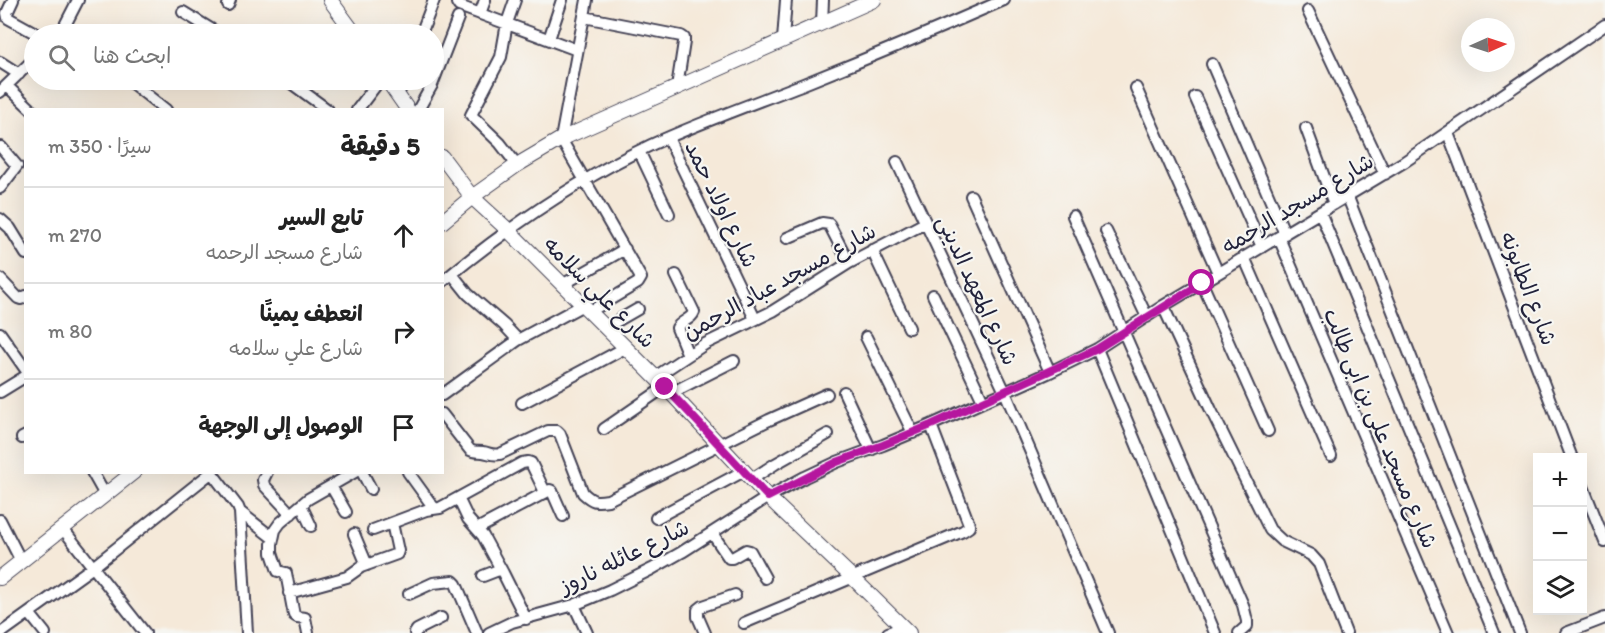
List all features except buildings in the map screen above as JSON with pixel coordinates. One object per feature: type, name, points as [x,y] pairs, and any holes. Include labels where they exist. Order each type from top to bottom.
[{"type":"street","points":[[13,0],[7,13],[8,18],[24,27]]},
{"type":"street","points":[[67,24],[78,0]]},
{"type":"street","points":[[330,0],[348,24]]},
{"type":"street","points":[[425,24],[434,0]]},
{"type":"street","points":[[458,0],[458,6],[577,50]]},
{"type":"street","points":[[480,14],[485,0]]},
{"type":"street","points":[[514,0],[501,57],[471,115],[500,143],[517,165]]},
{"type":"street","points":[[549,39],[562,0]]},
{"type":"street","points":[[444,394],[518,340],[640,281],[640,275],[561,139],[587,0]]},
{"type":"street","points":[[783,40],[786,0]]},
{"type":"street","points":[[822,23],[823,0]]},
{"type":"street","points":[[444,220],[517,165],[561,139],[822,23],[858,4],[874,0]]},
{"type":"street","points":[[444,280],[508,230],[556,198],[639,151],[1004,0]]},
{"type":"street","points":[[1308,11],[1385,174]]},
{"type":"street","points":[[183,12],[203,24]]},
{"type":"street","points":[[584,17],[681,36],[684,40],[677,87]]},
{"type":"street","points":[[444,54],[458,18]]},
{"type":"street","name":"شارع مسجد الرحمه","points":[[768,497],[837,462],[913,433],[1097,349],[1163,306],[1385,174],[1449,133],[1605,25]]},
{"type":"street","points":[[0,62],[19,74]]},
{"type":"street","name":"شارع مسجد على بن ابى طالب","points":[[1212,64],[1448,633]]},
{"type":"street","points":[[24,69],[4,89],[29,108]]},
{"type":"street","points":[[1136,88],[1218,273]]},
{"type":"street","points":[[141,90],[163,108]]},
{"type":"street","points":[[301,90],[325,108]]},
{"type":"street","points":[[359,108],[372,90]]},
{"type":"street","points":[[395,90],[407,108]]},
{"type":"street","points":[[398,94],[400,90]]},
{"type":"street","points":[[419,108],[429,90]]},
{"type":"street","points":[[1195,97],[1262,247]]},
{"type":"street","points":[[1306,129],[1334,204]]},
{"type":"street","name":"شارع الطابونه","points":[[1449,133],[1570,453]]},
{"type":"street","name":"شارع اولاد حمد","points":[[668,138],[755,319]]},
{"type":"street","points":[[0,188],[17,166],[1,147]]},
{"type":"street","points":[[639,151],[669,214]]},
{"type":"street","name":"شارع علي سلامه","points":[[444,160],[472,198],[508,230],[664,386],[768,497],[906,630]]},
{"type":"street","name":"شارع المعهد الدينى","points":[[897,162],[1005,392],[1108,633]]},
{"type":"street","points":[[1347,195],[1520,633]]},
{"type":"street","points":[[971,196],[1050,372]]},
{"type":"street","points":[[1320,212],[1494,633]]},
{"type":"street","points":[[1073,216],[1243,605],[1247,626],[1239,633]]},
{"type":"street","points":[[0,219],[10,228],[24,251]]},
{"type":"street","points":[[787,238],[825,222],[829,224],[849,263]]},
{"type":"street","name":"شارع مسجد عباد الرحمن","points":[[664,386],[688,355],[705,344],[790,301],[849,263],[925,223]]},
{"type":"street","points":[[1106,231],[1147,318]]},
{"type":"street","points":[[562,285],[625,249]]},
{"type":"street","points":[[872,250],[909,328]]},
{"type":"street","points":[[1244,257],[1330,456]]},
{"type":"street","points":[[452,274],[468,294],[518,340]]},
{"type":"street","points":[[676,275],[694,312],[693,316],[677,328],[688,355]]},
{"type":"street","points":[[0,279],[18,298],[24,297]]},
{"type":"street","points":[[1202,283],[1268,430]]},
{"type":"street","points":[[933,295],[983,401]]},
{"type":"street","points":[[1163,306],[1270,530],[1282,541],[1311,555],[1319,564],[1346,633]]},
{"type":"street","points":[[605,328],[638,309]]},
{"type":"street","points":[[0,333],[24,367]]},
{"type":"street","points":[[866,337],[913,433]]},
{"type":"street","points":[[522,403],[626,348]]},
{"type":"street","points":[[1097,349],[1215,633]]},
{"type":"street","points":[[604,429],[664,386],[734,361]]},
{"type":"street","points":[[0,392],[24,376]]},
{"type":"street","points":[[844,392],[871,450]]},
{"type":"street","points":[[444,417],[470,450],[492,456],[548,431],[557,432],[560,434],[584,493],[596,502],[608,500],[719,444],[827,394]]},
{"type":"street","points":[[744,623],[969,527],[931,425]]},
{"type":"street","points":[[656,518],[775,464],[828,434]]},
{"type":"street","points":[[373,530],[434,508],[440,508],[522,463],[531,463],[545,492]]},
{"type":"street","points":[[93,474],[105,495]]},
{"type":"street","points":[[0,578],[131,474]]},
{"type":"street","points":[[1,633],[93,567],[211,474]]},
{"type":"street","points":[[213,474],[240,512],[247,633]]},
{"type":"street","points":[[266,474],[263,480],[264,485],[291,514]]},
{"type":"street","points":[[308,633],[305,618],[294,615],[286,573],[278,571],[274,561],[272,553],[275,530],[308,499],[352,474]]},
{"type":"street","points":[[363,474],[371,489]]},
{"type":"street","points":[[409,474],[434,508]]},
{"type":"street","points":[[331,486],[346,512]]},
{"type":"street","points":[[477,529],[550,490],[563,516]]},
{"type":"street","name":"شارع عائله ناروز","points":[[489,633],[513,622],[574,605],[652,569],[768,497]]},
{"type":"street","points":[[1587,497],[1605,543]]},
{"type":"street","points":[[458,498],[468,519],[483,536],[525,619]]},
{"type":"street","points":[[302,505],[311,526]]},
{"type":"street","points":[[240,512],[273,538]]},
{"type":"street","points":[[0,520],[21,561]]},
{"type":"street","points":[[289,593],[347,577],[367,565],[397,554],[392,523]]},
{"type":"street","points":[[63,529],[140,631]]},
{"type":"street","points":[[712,533],[729,558],[746,550],[750,551],[765,578]]},
{"type":"street","points":[[354,534],[367,565]]},
{"type":"street","points":[[483,576],[501,569]]},
{"type":"street","points":[[409,594],[433,583],[453,581],[477,633]]},
{"type":"street","points":[[705,633],[698,613],[700,608],[735,595]]},
{"type":"street","points":[[574,605],[587,633]]},
{"type":"street","points":[[29,613],[45,633]]},
{"type":"street","points":[[416,633],[417,630],[441,618]]},
{"type":"street","points":[[1566,633],[1605,618]]},
{"type":"street","points":[[888,633],[906,630]]},
{"type":"route","points":[[665,387],[768,497],[837,462],[931,425],[1097,349],[1202,283]]}]
